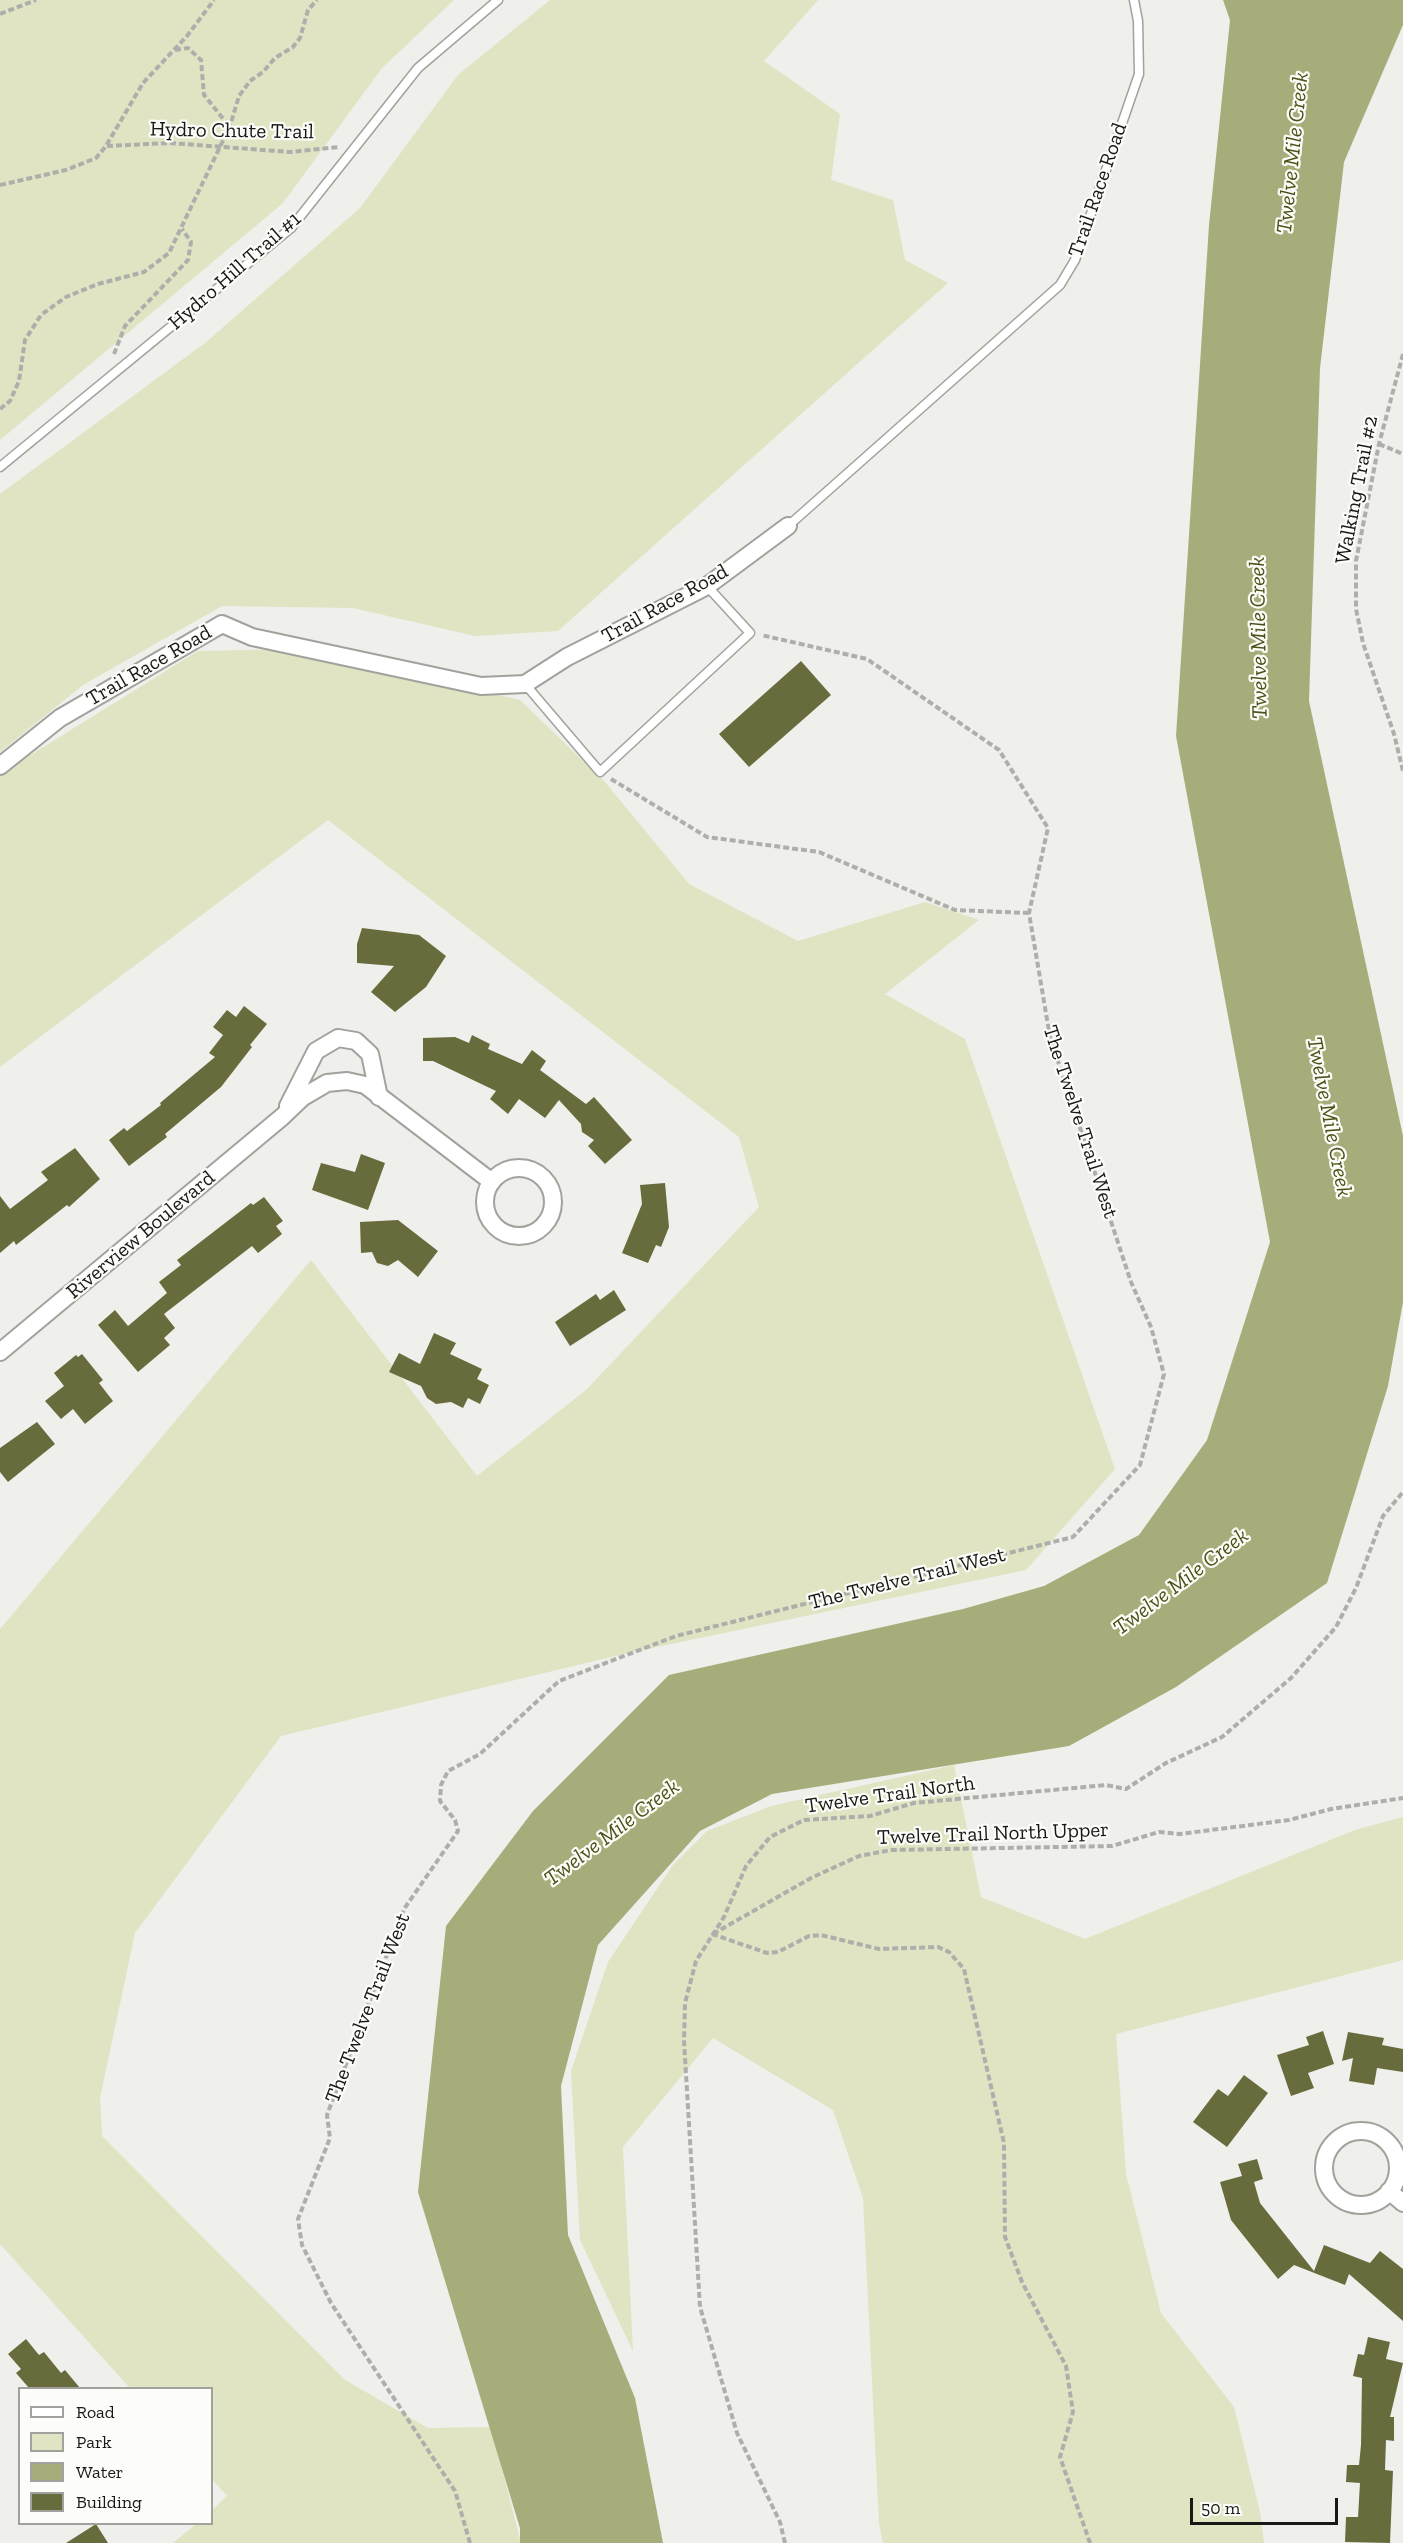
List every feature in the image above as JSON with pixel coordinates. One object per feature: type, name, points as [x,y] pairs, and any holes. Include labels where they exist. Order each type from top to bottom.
[{"type":"street","name":"Trail Race Road","points":[[0,766],[60,718],[222,624],[252,637],[481,686],[525,684],[567,657],[707,586],[788,526]]},
{"type":"street","name":"Riverview Boulevard","points":[[282,1117],[316,1051],[338,1038],[356,1041],[369,1054],[379,1097]]},
{"type":"street","name":"Riverview Boulevard","points":[[0,1352],[282,1117],[311,1090],[333,1082],[360,1083],[492,1182]]},
{"type":"street","points":[[512,1168],[532,1171],[541,1176],[552,1193],[551,1213],[547,1222],[530,1234],[508,1234],[498,1228],[486,1210],[485,1200],[492,1182],[512,1168]]},
{"type":"street","points":[[1364,2130],[1385,2139],[1393,2148],[1398,2170],[1389,2191],[1381,2199],[1370,2204],[1358,2205],[1336,2196],[1328,2187],[1323,2165],[1332,2143],[1352,2131],[1364,2130]]},
{"type":"street","points":[[1389,2191],[1403,2203]]},
{"type":"lane","name":"Hydro Hill Trail #1","points":[[0,467],[291,228],[418,68],[498,0]]},
{"type":"lane","name":"Trail Race Road","points":[[788,526],[1060,285],[1076,260],[1139,74],[1138,21],[1134,0]]},
{"type":"lane","points":[[525,684],[600,772],[750,633],[707,586]]},
{"type":"path","points":[[0,14],[36,0]]},
{"type":"path","points":[[0,184],[66,170],[96,158],[106,146],[143,83],[175,50],[214,0]]},
{"type":"path","points":[[0,409],[10,401],[15,391],[25,340],[41,315],[66,297],[98,284],[144,272],[169,253],[230,126],[238,96],[274,58],[293,47],[300,38],[308,10],[317,0]]},
{"type":"path","points":[[175,50],[188,48],[201,60],[204,95],[230,126]]},
{"type":"path","name":"Hydro Chute Trail","points":[[106,146],[170,143],[290,152],[357,145]]},
{"type":"path","points":[[116,373],[111,367],[125,326],[188,260],[191,242],[182,229]]},
{"type":"path","name":"Walking Trail #2","points":[[1403,354],[1379,444],[1356,561],[1356,609],[1363,643],[1394,734],[1403,771]]},
{"type":"path","points":[[1379,444],[1403,454]]},
{"type":"path","name":"The Twelve Trail West","points":[[470,2543],[455,2491],[331,2303],[302,2245],[298,2219],[330,2138],[327,2115],[404,1909],[458,1831],[455,1820],[440,1800],[441,1785],[448,1771],[480,1754],[559,1681],[676,1636],[1073,1537],[1140,1465],[1164,1374],[1151,1327],[1131,1282],[1050,1037],[1029,913],[1048,828],[999,750],[867,659],[750,633]]},
{"type":"path","points":[[600,772],[707,837],[819,852],[955,909],[1029,913]]},
{"type":"path","name":"Twelve Trail North","points":[[786,2543],[780,2522],[737,2433],[700,2307],[684,2041],[685,2003],[696,1960],[724,1917],[746,1866],[770,1837],[804,1820],[870,1816],[926,1802],[1106,1785],[1126,1789],[1166,1763],[1222,1737],[1291,1678],[1336,1627],[1356,1588],[1383,1516],[1403,1492]]},
{"type":"path","name":"Twelve Trail North Upper","points":[[712,1934],[811,1878],[859,1856],[891,1850],[1112,1846],[1159,1832],[1180,1834],[1278,1822],[1331,1809],[1403,1798]]},
{"type":"path","points":[[712,1934],[767,1953],[778,1952],[809,1936],[821,1935],[879,1949],[938,1947],[949,1952],[964,1970],[1004,2144],[1005,2237],[1022,2282],[1066,2366],[1073,2412],[1060,2457],[1090,2543]]},
{"type":"green space","points":[[0,0],[454,0],[382,68],[283,203],[0,440]]},
{"type":"green space","points":[[550,0],[818,0],[764,61],[840,114],[831,180],[893,200],[905,260],[948,283],[558,631],[475,636],[353,608],[222,606],[83,685],[0,752],[0,494],[205,343],[360,208],[458,75]]},
{"type":"green space","points":[[299,649],[520,700],[605,782],[689,884],[798,941],[925,902],[979,920],[885,994],[965,1039],[1115,1469],[1026,1570],[628,1653],[281,1736],[135,1933],[100,2098],[102,2136],[345,2380],[428,2428],[491,2427],[521,2543],[173,2543],[195,2525],[213,2525],[213,2509],[227,2496],[213,2480],[213,2387],[129,2387],[0,2244],[0,1629],[311,1260],[477,1476],[586,1390],[759,1207],[739,1137],[328,820],[0,1067],[0,774],[198,651]]},
{"type":"green space","points":[[954,1765],[981,1897],[1085,1939],[1355,1830],[1403,1817],[1403,1960],[1116,2034],[1126,2174],[1161,2313],[1234,2407],[1260,2512],[1264,2543],[883,2543],[879,2524],[863,2198],[833,2110],[713,2038],[623,2147],[633,2351],[580,2240],[571,2071],[608,1962],[673,1865],[707,1831],[771,1806]]},
{"type":"water","name":"Twelve Mile Creek","points":[[1223,0],[1403,0],[1403,25],[1344,162],[1320,368],[1309,701],[1403,1136],[1403,1302],[1388,1386],[1327,1583],[1176,1687],[1069,1746],[772,1794],[700,1831],[598,1945],[561,2086],[568,2235],[635,2398],[663,2543],[520,2543],[520,2528],[418,2192],[446,1926],[533,1811],[669,1675],[963,1609],[1044,1586],[1139,1535],[1207,1440],[1270,1242],[1176,736],[1209,225],[1230,20]]},
{"type":"building","points":[[801,661],[831,695],[749,767],[719,734]]},
{"type":"building","points":[[362,928],[419,935],[446,956],[426,987],[395,1012],[371,992],[394,966],[357,963],[357,944]]},
{"type":"building","points":[[244,1006],[267,1024],[250,1045],[252,1047],[221,1087],[165,1134],[167,1137],[129,1166],[109,1140],[124,1128],[127,1131],[161,1105],[160,1103],[215,1057],[209,1053],[223,1035],[213,1027],[227,1010],[236,1017]]},
{"type":"building","points":[[472,1035],[490,1044],[488,1049],[522,1064],[532,1050],[546,1061],[540,1070],[586,1104],[594,1097],[632,1140],[605,1164],[588,1146],[594,1140],[582,1132],[581,1124],[559,1100],[545,1118],[519,1099],[508,1114],[490,1099],[496,1091],[433,1061],[423,1061],[423,1038],[455,1037],[469,1043]]},
{"type":"building","points":[[75,1148],[100,1179],[69,1207],[67,1205],[16,1245],[14,1241],[0,1253],[0,1196],[10,1209],[48,1180],[41,1172]]},
{"type":"building","points":[[361,1154],[385,1163],[368,1210],[312,1190],[321,1163],[355,1172]]},
{"type":"building","points":[[665,1183],[669,1227],[661,1247],[656,1245],[648,1263],[622,1253],[642,1204],[640,1185]]},
{"type":"building","points":[[264,1197],[283,1221],[276,1226],[282,1234],[258,1253],[252,1246],[164,1314],[175,1328],[164,1338],[170,1345],[138,1372],[98,1325],[115,1310],[128,1326],[167,1293],[159,1282],[181,1265],[177,1260],[251,1203],[253,1205]]},
{"type":"building","points":[[398,1220],[438,1251],[418,1277],[398,1260],[388,1266],[377,1263],[372,1252],[361,1253],[360,1222]]},
{"type":"building","points":[[614,1290],[626,1310],[570,1346],[555,1322],[596,1294],[600,1300]]},
{"type":"building","points":[[434,1333],[456,1343],[450,1354],[482,1369],[477,1379],[489,1385],[480,1404],[468,1398],[463,1408],[451,1402],[436,1404],[427,1398],[421,1386],[389,1372],[399,1353],[420,1364]]},
{"type":"building","points":[[82,1354],[103,1380],[99,1383],[113,1401],[85,1424],[73,1409],[61,1419],[45,1401],[64,1386],[54,1373],[76,1355],[78,1357]]},
{"type":"building","points":[[37,1422],[55,1444],[8,1482],[0,1472],[0,1448]]},
{"type":"building","points":[[1323,2031],[1334,2064],[1308,2073],[1314,2088],[1291,2096],[1277,2055],[1309,2045],[1306,2037]]},
{"type":"building","points":[[1348,2032],[1384,2038],[1382,2045],[1403,2049],[1403,2072],[1377,2068],[1374,2085],[1349,2081],[1353,2058],[1342,2061]]},
{"type":"building","points":[[1244,2075],[1268,2093],[1227,2147],[1193,2122],[1218,2089],[1228,2096]]},
{"type":"building","points":[[1257,2159],[1263,2179],[1254,2182],[1260,2203],[1314,2271],[1324,2245],[1370,2263],[1380,2251],[1403,2269],[1403,2321],[1349,2274],[1345,2285],[1294,2265],[1278,2279],[1231,2220],[1220,2182],[1242,2176],[1238,2164]]},
{"type":"building","points":[[1368,2337],[1390,2342],[1386,2359],[1403,2363],[1390,2417],[1394,2417],[1394,2441],[1386,2440],[1385,2470],[1393,2471],[1390,2543],[1345,2542],[1346,2517],[1358,2517],[1360,2483],[1346,2482],[1347,2465],[1359,2465],[1361,2445],[1362,2378],[1353,2376],[1358,2354],[1364,2355]]},
{"type":"building","points":[[26,2339],[39,2355],[44,2352],[61,2373],[65,2370],[79,2387],[28,2387],[16,2373],[21,2369],[8,2354]]},
{"type":"building","points":[[97,2525],[108,2543],[66,2543]]}]
